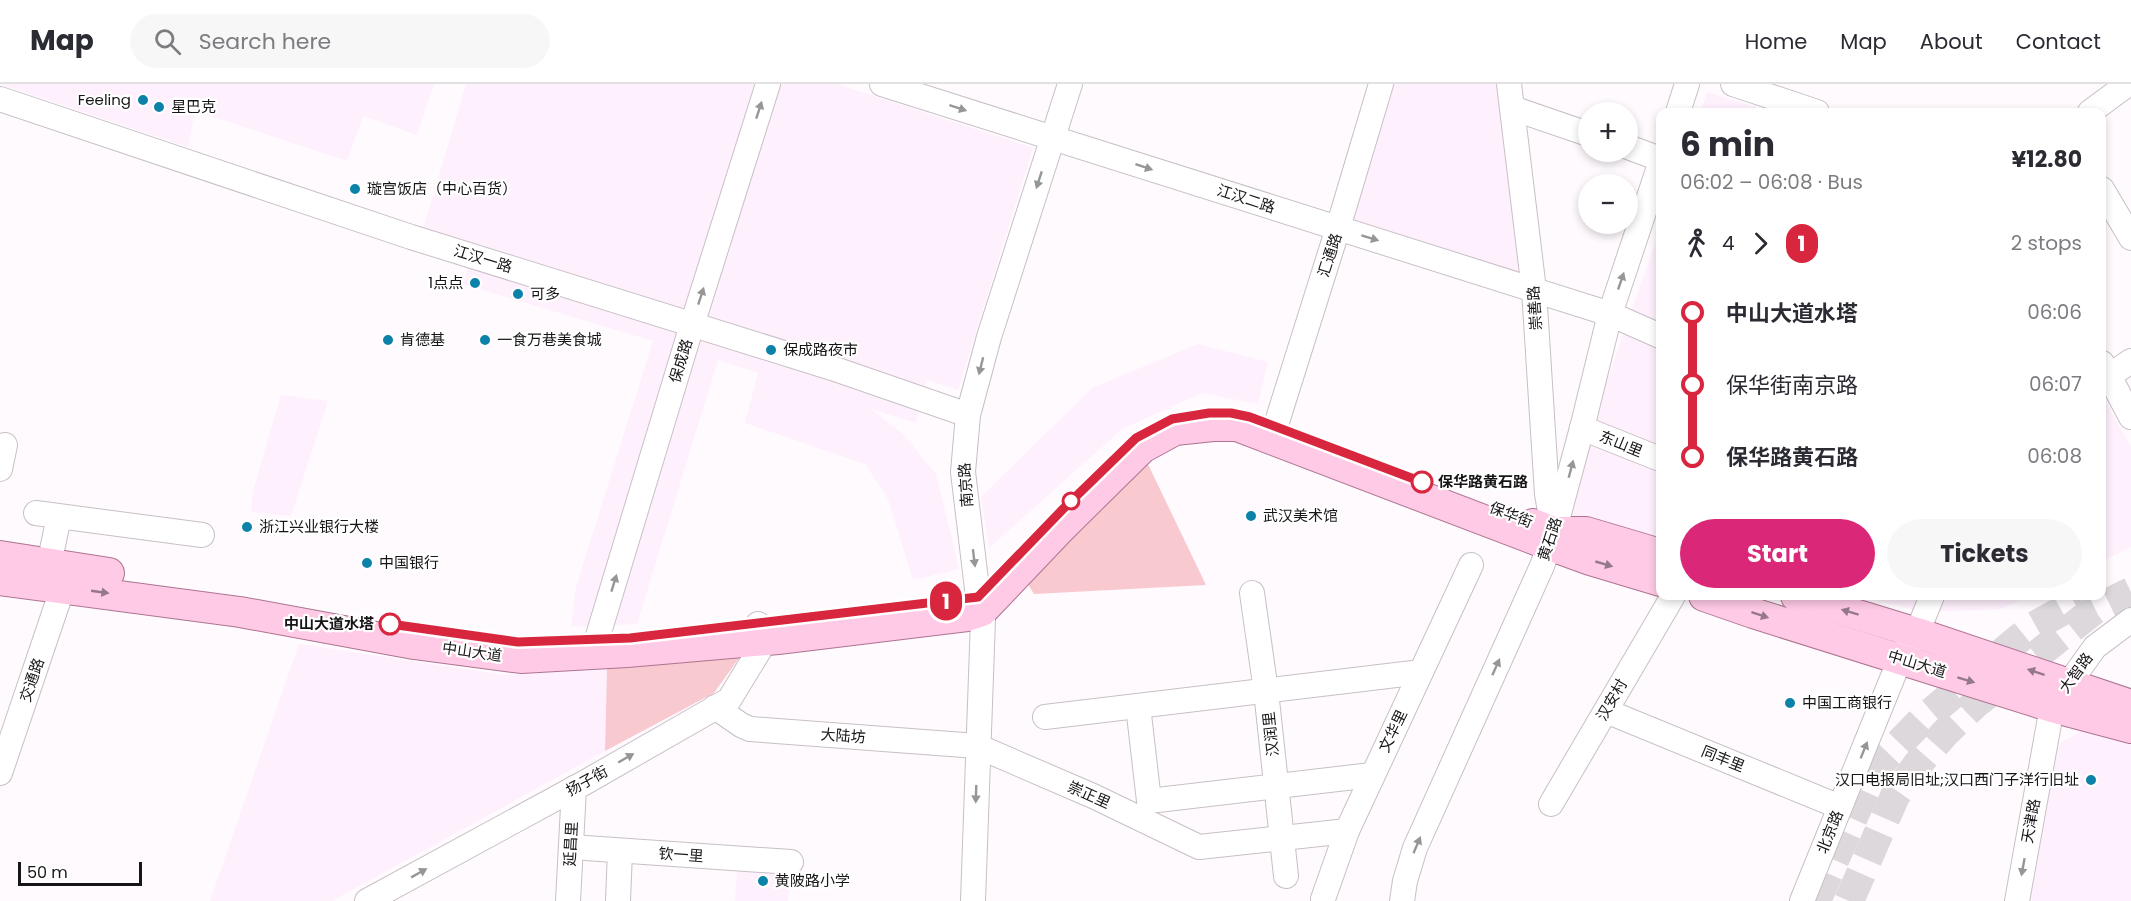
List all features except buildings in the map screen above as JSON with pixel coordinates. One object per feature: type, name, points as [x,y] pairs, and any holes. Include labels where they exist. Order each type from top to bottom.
[{"type":"main road","name":"保华街","points":[[980,604],[1063,509],[1136,438],[1172,419],[1209,413],[1241,415],[1276,425],[1551,538]]},
{"type":"main road","name":"保华街","points":[[980,604],[1142,448],[1175,430],[1237,426],[1551,538]]},
{"type":"main road","points":[[1551,538],[1586,532],[1656,553]]},
{"type":"main road","points":[[1551,538],[1590,561],[1656,580]]},
{"type":"main road","name":"中山大道","points":[[0,556],[56,575],[240,612],[414,644],[521,658],[627,652],[980,604]]},
{"type":"main road","name":"中山大道","points":[[0,580],[56,575],[250,594],[390,624],[518,642],[761,632]]},
{"type":"main road","name":"中山大道","points":[[1716,600],[1900,659],[2061,695],[2131,705]]},
{"type":"main road","name":"中山大道","points":[[1809,600],[1917,633],[2131,728]]},
{"type":"street","name":"保成路","points":[[597,639],[768,84]]},
{"type":"street","name":"江汉二路","points":[[882,84],[919,90],[1052,138],[1610,314],[1656,334]]},
{"type":"street","name":"南京路","points":[[973,901],[980,604],[963,472],[968,415],[989,337],[1070,84]]},
{"type":"street","name":"汇通路","points":[[1276,425],[1381,84]]},
{"type":"street","name":"崇善路","points":[[1509,84],[1534,290],[1551,538]]},
{"type":"street","points":[[1679,108],[1687,84]]},
{"type":"street","points":[[1733,84],[1805,108]]},
{"type":"street","points":[[2095,108],[2128,84]]},
{"type":"street","name":"江汉一路","points":[[0,99],[411,237],[832,368],[968,415]]},
{"type":"street","points":[[1512,108],[1578,131]]},
{"type":"street","points":[[1638,151],[1656,158]]},
{"type":"street","name":"黄石路","points":[[1402,901],[1405,881],[1415,848],[1542,566],[1582,428],[1610,314],[1656,176]]},
{"type":"street","points":[[2106,196],[2131,238]]},
{"type":"street","points":[[2106,372],[2131,361]]},
{"type":"street","points":[[2106,376],[2131,417]]},
{"type":"street","name":"东山里","points":[[1582,428],[1656,457]]},
{"type":"street","points":[[0,469],[5,445]]},
{"type":"street","name":"交通路","points":[[0,772],[56,575],[48,515],[202,536]]},
{"type":"street","name":"文华里","points":[[1323,899],[1347,831],[1471,565]]},
{"type":"street","name":"汉润里","points":[[1252,593],[1266,691],[1286,876]]},
{"type":"street","name":"汉安村","points":[[1551,804],[1671,600]]},
{"type":"street","name":"北京路","points":[[1802,901],[1900,659],[1917,633],[1930,600]]},
{"type":"street","name":"大智路","points":[[2061,695],[2095,647],[2131,620]]},
{"type":"street","name":"扬子街","points":[[367,901],[729,700],[761,632]]},
{"type":"street","points":[[1045,717],[1421,672]]},
{"type":"street","name":"天津路","points":[[2017,901],[2061,695]]},
{"type":"street","points":[[1138,706],[1149,801],[1372,775]]},
{"type":"street","name":"大陆坊","points":[[715,707],[750,729],[977,746]]},
{"type":"street","name":"同丰里","points":[[1606,711],[1840,807]]},
{"type":"street","name":"崇正里","points":[[977,746],[1093,796],[1198,847],[1282,837]]},
{"type":"street","name":"延昌里","points":[[568,901],[574,788]]},
{"type":"street","points":[[1282,837],[1347,831]]},
{"type":"street","name":"钦一里","points":[[571,847],[791,861]]},
{"type":"street","points":[[618,901],[620,851]]},
{"type":"shaded area","points":[[0,84],[434,84],[417,135],[363,116],[347,161],[195,111],[188,147]]},
{"type":"shaded area","points":[[466,84],[837,84],[1033,148],[958,390],[926,380],[916,423],[871,409],[903,434],[936,474],[959,569],[913,580],[888,499],[865,464],[745,423],[758,373],[718,360],[637,624],[571,627],[576,587],[653,341],[463,284],[475,244],[423,229]]},
{"type":"shaded area","points":[[1391,84],[1499,84],[1524,274],[1352,223]]},
{"type":"shaded area","points":[[1707,92],[1757,108],[1702,108]]},
{"type":"shaded area","points":[[1656,241],[1656,540],[1560,514]]},
{"type":"shaded area","points":[[1198,344],[1268,362],[1258,404],[1202,393],[1122,429],[989,548],[981,497],[1092,388]]},
{"type":"shaded area","points":[[281,395],[328,401],[291,516],[251,512],[253,491]]},
{"type":"shaded area","points":[[2106,403],[2131,447],[2131,547],[2106,559]]},
{"type":"shaded area","points":[[1144,456],[1206,585],[1034,594],[1021,573]]},
{"type":"shaded area","points":[[1876,600],[2020,600],[2001,609],[1923,612]]},
{"type":"shaded area","points":[[299,644],[505,675],[607,668],[605,751],[332,901],[210,901]]},
{"type":"shaded area","points":[[742,654],[714,693],[605,751],[607,668]]},
{"type":"shaded area","points":[[2083,730],[2131,742],[2131,901],[2028,901],[2042,818],[2060,743]]},
{"type":"shaded area","name":"黄陂路小学","points":[[738,859],[791,862],[788,901],[735,901]]},
{"type":"tunnel","points":[[1849,901],[1895,796],[1917,765],[1945,733],[1975,704],[2094,610],[2131,592]]},
{"type":"tunnel","points":[[1816,901],[1869,781],[1884,759],[1921,721],[2015,642],[2035,626],[2081,600]]},
{"type":"bus line","name":"1","points":[[390,624],[518,642],[630,638],[978,597],[1136,438],[1172,419],[1209,413],[1231,413],[1276,425],[1422,482]]},
{"type":"place","name":"Feeling","points":[[143,100]]},
{"type":"place","name":"星巴克","points":[[159,107]]},
{"type":"place","name":"璇宫饭店（中心百货）","points":[[355,189]]},
{"type":"place","name":"1点点","points":[[475,283]]},
{"type":"place","name":"可多","points":[[518,294]]},
{"type":"place","name":"肯德基","points":[[388,340]]},
{"type":"place","name":"一食万巷美食城","points":[[485,340]]},
{"type":"place","name":"保成路夜市","points":[[771,350]]},
{"type":"place","name":"保华路黄石路","points":[[1422,482]]},
{"type":"place","name":"武汉美术馆","points":[[1251,516]]},
{"type":"place","name":"浙江兴业银行大楼","points":[[247,527]]},
{"type":"place","name":"中国银行","points":[[367,563]]},
{"type":"place","name":"中山大道水塔","points":[[390,624]]},
{"type":"place","name":"中国工商银行","points":[[1790,703]]},
{"type":"place","name":"汉口电报局旧址;汉口西门子洋行旧址","points":[[2091,780]]},
{"type":"place","name":"黄陂路小学","points":[[763,881]]}]
